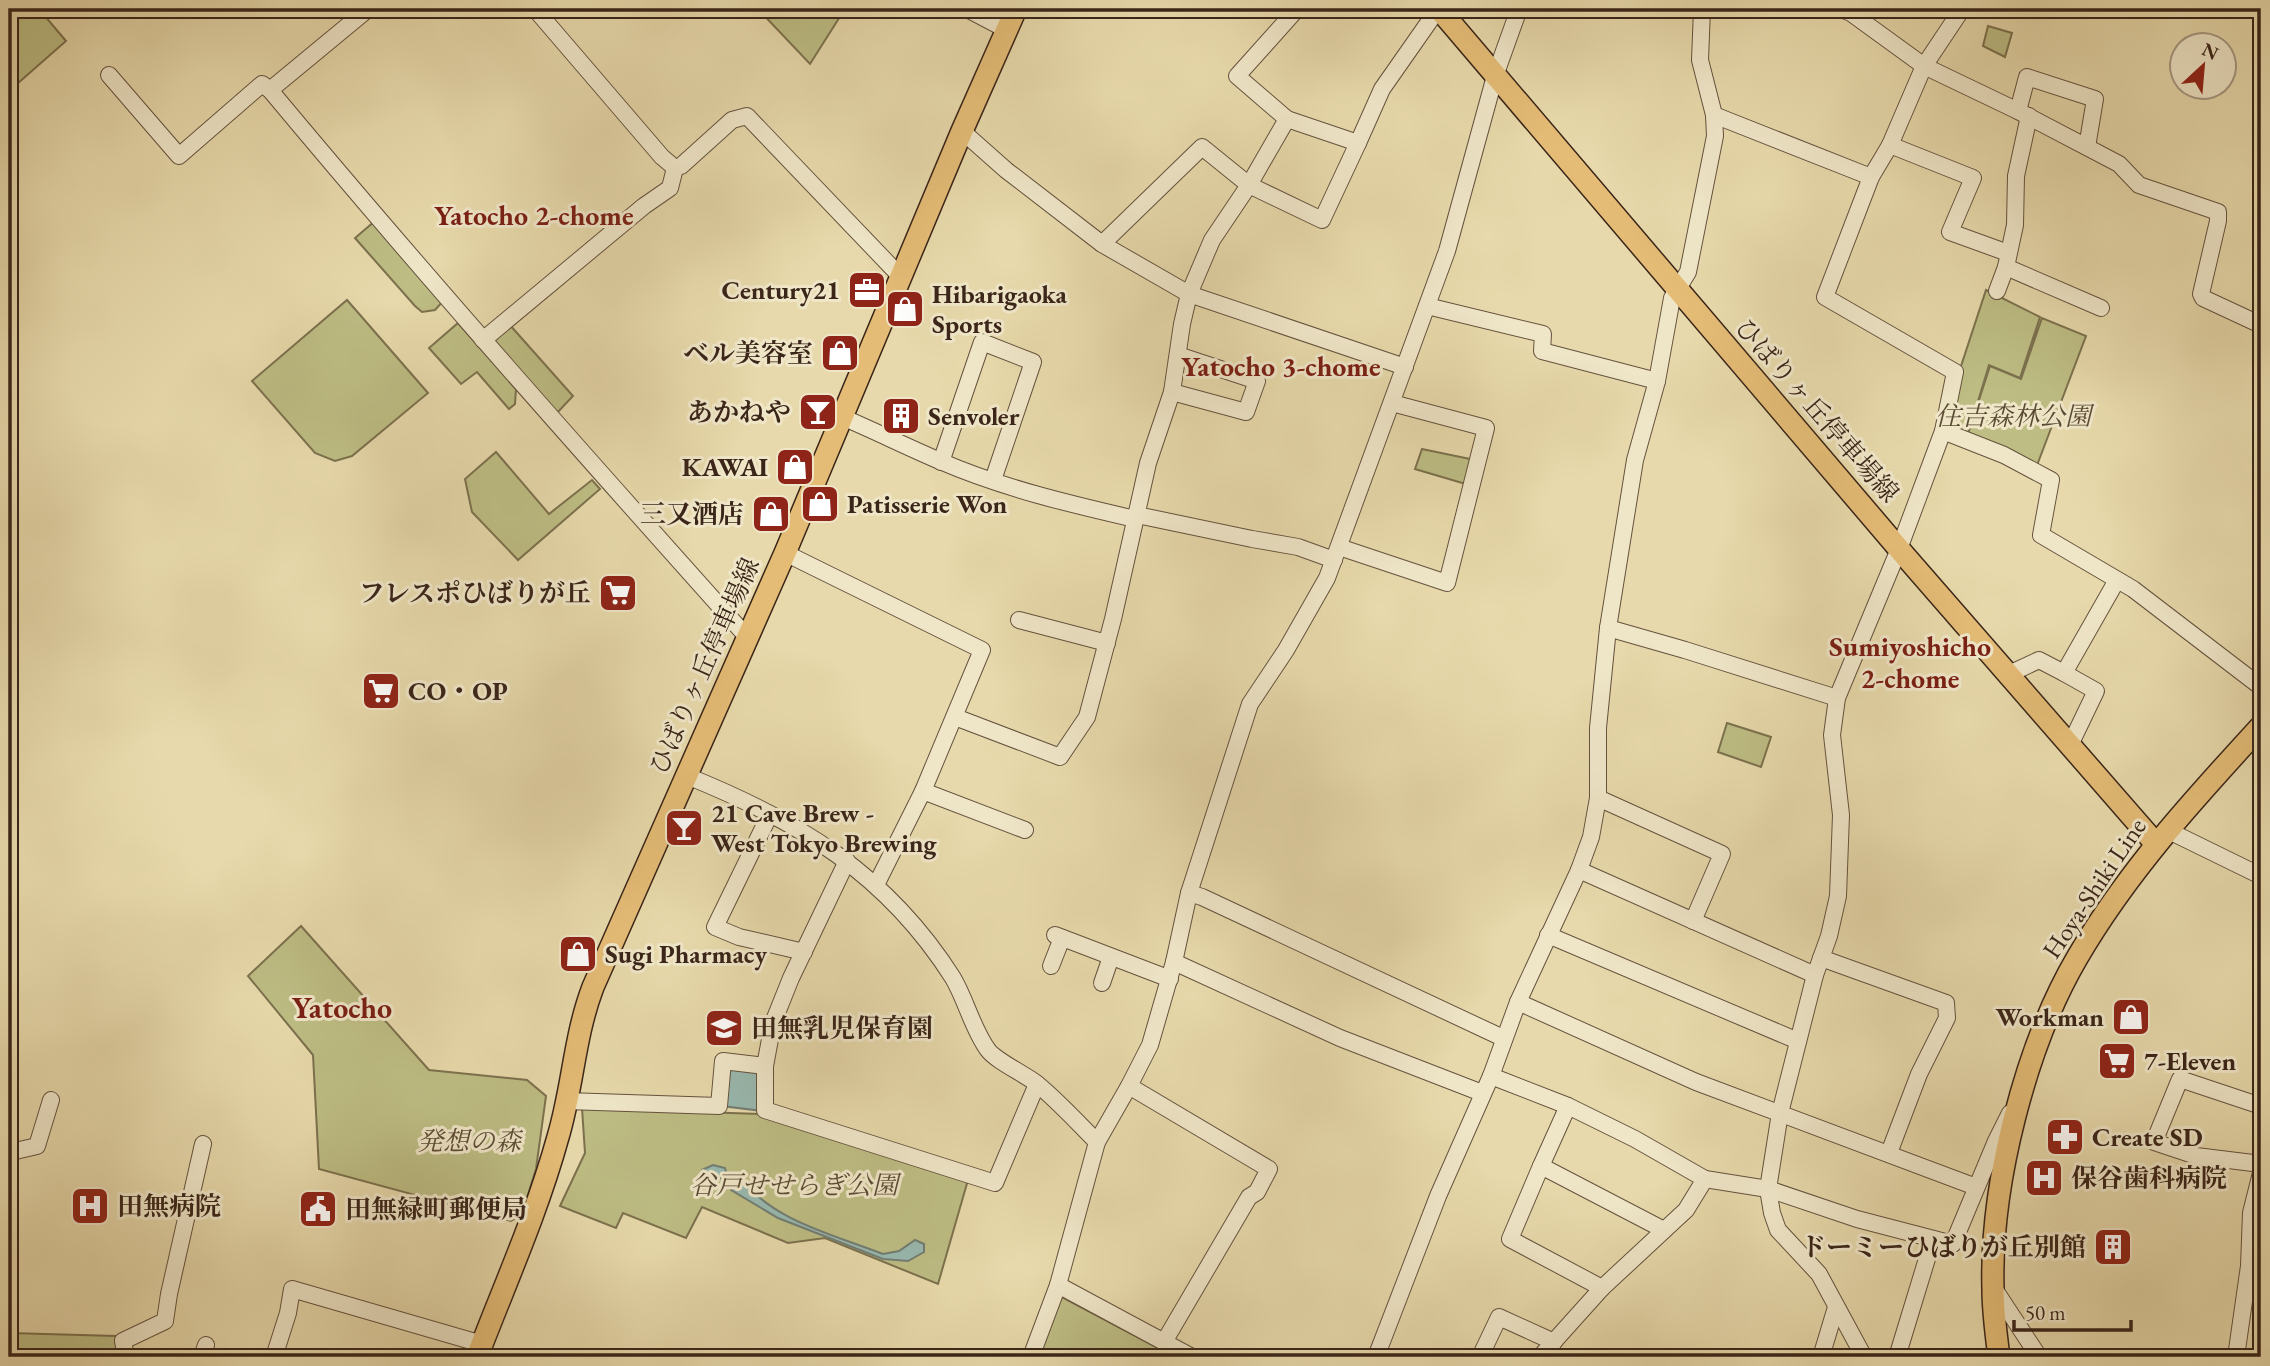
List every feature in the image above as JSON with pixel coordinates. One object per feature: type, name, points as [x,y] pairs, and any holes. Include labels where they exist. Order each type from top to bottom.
[{"type":"main road","name":"ひばりヶ丘停車場線","points":[[480,1351],[542,1190],[559,1135],[585,1009],[748,638],[1016,9]]},
{"type":"main road","name":"ひばりヶ丘停車場線","points":[[1439,9],[1899,549],[2070,745],[2162,837]]},
{"type":"main road","name":"Hoya-Shiki Line","points":[[1998,1357],[1993,1287],[2002,1182],[2022,1091],[2056,999],[2098,923],[2162,837],[2261,726]]},
{"type":"street","points":[[270,90],[368,9]]},
{"type":"street","points":[[535,9],[662,157],[675,168]]},
{"type":"street","points":[[967,9],[1007,30]]},
{"type":"street","points":[[1297,9],[1237,76],[1287,118],[1358,143]]},
{"type":"street","points":[[1102,244],[1202,147],[1249,185],[1322,220],[1382,89],[1439,9]]},
{"type":"street","points":[[1031,1357],[1058,1285],[1097,1142],[1150,1045],[1170,979],[1189,893],[1250,704],[1286,650],[1327,579],[1337,554],[1447,251],[1495,76],[1519,9]]},
{"type":"street","points":[[1376,1357],[1438,1196],[1491,1076],[1503,1038],[1579,870],[1591,837],[1598,798],[1598,728],[1608,628],[1635,460],[1657,381],[1672,298],[1688,272],[1715,136],[1714,115],[1700,60],[1702,9]]},
{"type":"street","points":[[1864,1357],[1819,1274],[1778,1230],[1772,1213],[1769,1189],[1780,1113],[1838,896],[1841,815],[1832,735],[1837,698],[1899,549],[1943,431],[1955,372],[1825,298],[1871,177],[1890,145],[1924,66],[1962,9]]},
{"type":"street","points":[[1848,10],[1924,66],[2119,164],[2139,185],[2218,212],[2201,294],[2203,298],[2261,325]]},
{"type":"street","points":[[109,75],[179,156],[262,84],[270,90],[375,217],[748,638]]},
{"type":"street","points":[[1997,290],[2015,225],[2015,176],[2028,78],[2095,99],[2087,147]]},
{"type":"street","points":[[1714,115],[1871,177]]},
{"type":"street","points":[[675,168],[681,166],[732,120],[747,116],[901,277]]},
{"type":"street","points":[[955,717],[1060,757],[1087,718],[1148,463],[1172,392],[1189,294],[1212,240],[1249,185],[1287,118]]},
{"type":"street","points":[[962,131],[1006,170],[1102,244],[1189,294],[1405,368]]},
{"type":"street","points":[[1890,145],[1973,178],[1950,232],[2101,308]]},
{"type":"street","points":[[483,340],[644,206],[670,188],[675,168]]},
{"type":"street","points":[[1427,306],[1543,334],[1542,351],[1657,381]]},
{"type":"street","points":[[941,462],[982,342],[1033,362],[993,480]]},
{"type":"street","points":[[1172,392],[1246,412],[1256,381],[1178,355]]},
{"type":"street","points":[[842,417],[941,462],[1082,507],[1337,554],[1447,583],[1486,428],[1392,403]]},
{"type":"street","points":[[1943,431],[2004,455],[2051,480],[2041,536],[2133,589],[2261,687]]},
{"type":"street","points":[[785,552],[982,650],[923,791],[876,886]]},
{"type":"street","points":[[2064,673],[2117,580]]},
{"type":"street","points":[[1019,620],[1107,643]]},
{"type":"street","points":[[1608,628],[1837,698]]},
{"type":"street","points":[[2009,674],[2039,660],[2096,691],[2070,745]]},
{"type":"street","points":[[687,776],[725,791],[805,834],[847,861],[876,886],[911,919],[954,981],[989,1052],[1038,1084],[1097,1142]]},
{"type":"street","points":[[923,791],[1026,830]]},
{"type":"street","points":[[1598,798],[1722,854],[1693,921]]},
{"type":"street","points":[[770,814],[715,927],[738,937],[804,952]]},
{"type":"street","points":[[2162,837],[2261,876]]},
{"type":"street","points":[[847,861],[791,978],[773,1023],[765,1066],[765,1111],[995,1183],[1038,1084]]},
{"type":"street","points":[[1579,870],[1815,975]]},
{"type":"street","points":[[1189,893],[1503,1038]]},
{"type":"street","points":[[1548,934],[1798,1041]]},
{"type":"street","points":[[1051,966],[1058,937],[1170,979]]},
{"type":"street","points":[[1102,983],[1111,957]]},
{"type":"street","points":[[1821,958],[1946,1003],[1947,1018],[1919,1074],[1889,1153]]},
{"type":"street","points":[[1174,962],[1340,1038],[1482,1093]]},
{"type":"street","points":[[1518,1002],[1696,1082],[1976,1187]]},
{"type":"street","points":[[566,1101],[719,1106],[723,1062],[765,1066]]},
{"type":"street","points":[[1491,1076],[1568,1106],[1635,1139],[1705,1179],[1769,1189],[1857,1219],[1953,1244],[1996,1141],[2022,1091]]},
{"type":"street","points":[[2261,1106],[2180,1079],[2154,1142],[2196,1156],[2261,1164]]},
{"type":"street","points":[[1129,1086],[1269,1169],[1256,1192],[1249,1197],[1164,1342]]},
{"type":"street","points":[[9,1154],[37,1146],[51,1100]]},
{"type":"street","points":[[1568,1106],[1510,1238],[1602,1288]]},
{"type":"street","points":[[126,1357],[123,1341],[165,1321],[204,1143]]},
{"type":"street","points":[[1541,1166],[1664,1230]]},
{"type":"street","points":[[2236,1357],[2249,1266],[2250,1213],[2261,1173]]},
{"type":"street","points":[[1540,1357],[1602,1288],[1686,1210],[1705,1179]]},
{"type":"street","points":[[1897,1357],[1933,1239]]},
{"type":"street","points":[[1058,1285],[1192,1357]]},
{"type":"street","points":[[1993,1287],[2039,1357]]},
{"type":"street","points":[[274,1357],[288,1313],[292,1289],[480,1351]]},
{"type":"street","points":[[1821,1357],[1836,1307]]},
{"type":"street","points":[[1480,1357],[1499,1317],[1554,1342]]},
{"type":"street","points":[[2257,1357],[2261,1354]]},
{"type":"green space","points":[[9,9],[39,9],[66,41],[9,91]]},
{"type":"green space","points":[[758,9],[833,9],[841,15],[810,64]]},
{"type":"green space","points":[[1988,26],[2012,33],[2005,57],[1983,46]]},
{"type":"green space","points":[[375,221],[444,300],[435,310],[422,312],[415,306],[355,238]]},
{"type":"green space","name":"住吉森林公園","points":[[1986,290],[2040,317],[2020,378],[1989,365],[1968,434],[1990,366],[2021,379],[2042,318],[2086,336],[2036,468],[1942,424]]},
{"type":"green space","points":[[347,300],[428,393],[352,456],[335,461],[315,453],[252,381]]},
{"type":"green space","points":[[458,323],[516,389],[515,404],[509,409],[477,372],[461,384],[429,348]]},
{"type":"green space","points":[[509,324],[573,396],[555,415],[489,340]]},
{"type":"green space","points":[[1422,449],[1475,460],[1469,485],[1415,469]]},
{"type":"green space","points":[[496,452],[549,514],[592,480],[600,489],[518,560],[472,512],[465,479]]},
{"type":"green space","points":[[1727,723],[1771,737],[1761,767],[1718,752]]},
{"type":"green space","name":"発想の森","points":[[301,926],[429,1070],[527,1080],[546,1096],[536,1169],[522,1214],[511,1221],[319,1169],[313,1055],[248,976]]},
{"type":"green space","name":"谷戸せせらぎ公園","points":[[582,1108],[760,1114],[968,1180],[938,1284],[825,1238],[788,1243],[702,1207],[686,1238],[623,1213],[616,1228],[560,1206],[585,1153]]},
{"type":"green space","points":[[1060,1296],[1160,1349],[1156,1357],[1037,1357]]},
{"type":"green space","points":[[9,1333],[116,1336],[121,1357],[9,1357]]},
{"type":"water","points":[[725,1065],[761,1070],[763,1111],[722,1106]]},
{"type":"water","points":[[713,1165],[725,1168],[726,1172],[734,1177],[740,1176],[768,1204],[785,1215],[824,1233],[883,1254],[899,1251],[915,1240],[924,1244],[924,1252],[908,1261],[883,1259],[778,1218],[731,1190],[731,1182],[723,1177],[717,1179],[702,1176],[702,1170]]},
{"type":"place","name":"Century21","points":[[867,290]]},
{"type":"place","name":"Hibarigaoka Sports","points":[[905,309]]},
{"type":"place","name":"ベル美容室","points":[[840,353]]},
{"type":"place","name":"あかねや","points":[[818,412]]},
{"type":"place","name":"Senvoler","points":[[901,416]]},
{"type":"place","name":"KAWAI","points":[[795,467]]},
{"type":"place","name":"Patisserie Won","points":[[820,504]]},
{"type":"place","name":"三又酒店","points":[[771,514]]},
{"type":"place","name":"フレスポひばりが丘","points":[[618,593]]},
{"type":"place","name":"CO・OP","points":[[381,691]]},
{"type":"place","name":"21 Cave Brew - West Tokyo Brewing","points":[[684,828]]},
{"type":"place","name":"Sugi Pharmacy","points":[[578,954]]},
{"type":"place","name":"Workman","points":[[2131,1017]]},
{"type":"place","name":"田無乳児保育園","points":[[724,1028]]},
{"type":"place","name":"7-Eleven","points":[[2117,1061]]},
{"type":"place","name":"Create SD","points":[[2065,1137]]},
{"type":"place","name":"保谷歯科病院","points":[[2044,1178]]},
{"type":"place","name":"田無病院","points":[[90,1206]]},
{"type":"place","name":"田無緑町郵便局","points":[[318,1209]]},
{"type":"place","name":"ドーミーひばりが丘別館","points":[[2113,1247]]},
{"type":"district","name":"Yatocho 2-chome","points":[[534,215]]},
{"type":"district","name":"Yatocho 3-chome","points":[[1281,366]]},
{"type":"district","name":"Sumiyoshicho 2-chome","points":[[1910,662]]},
{"type":"district","name":"Yatocho","points":[[342,1007]]}]
